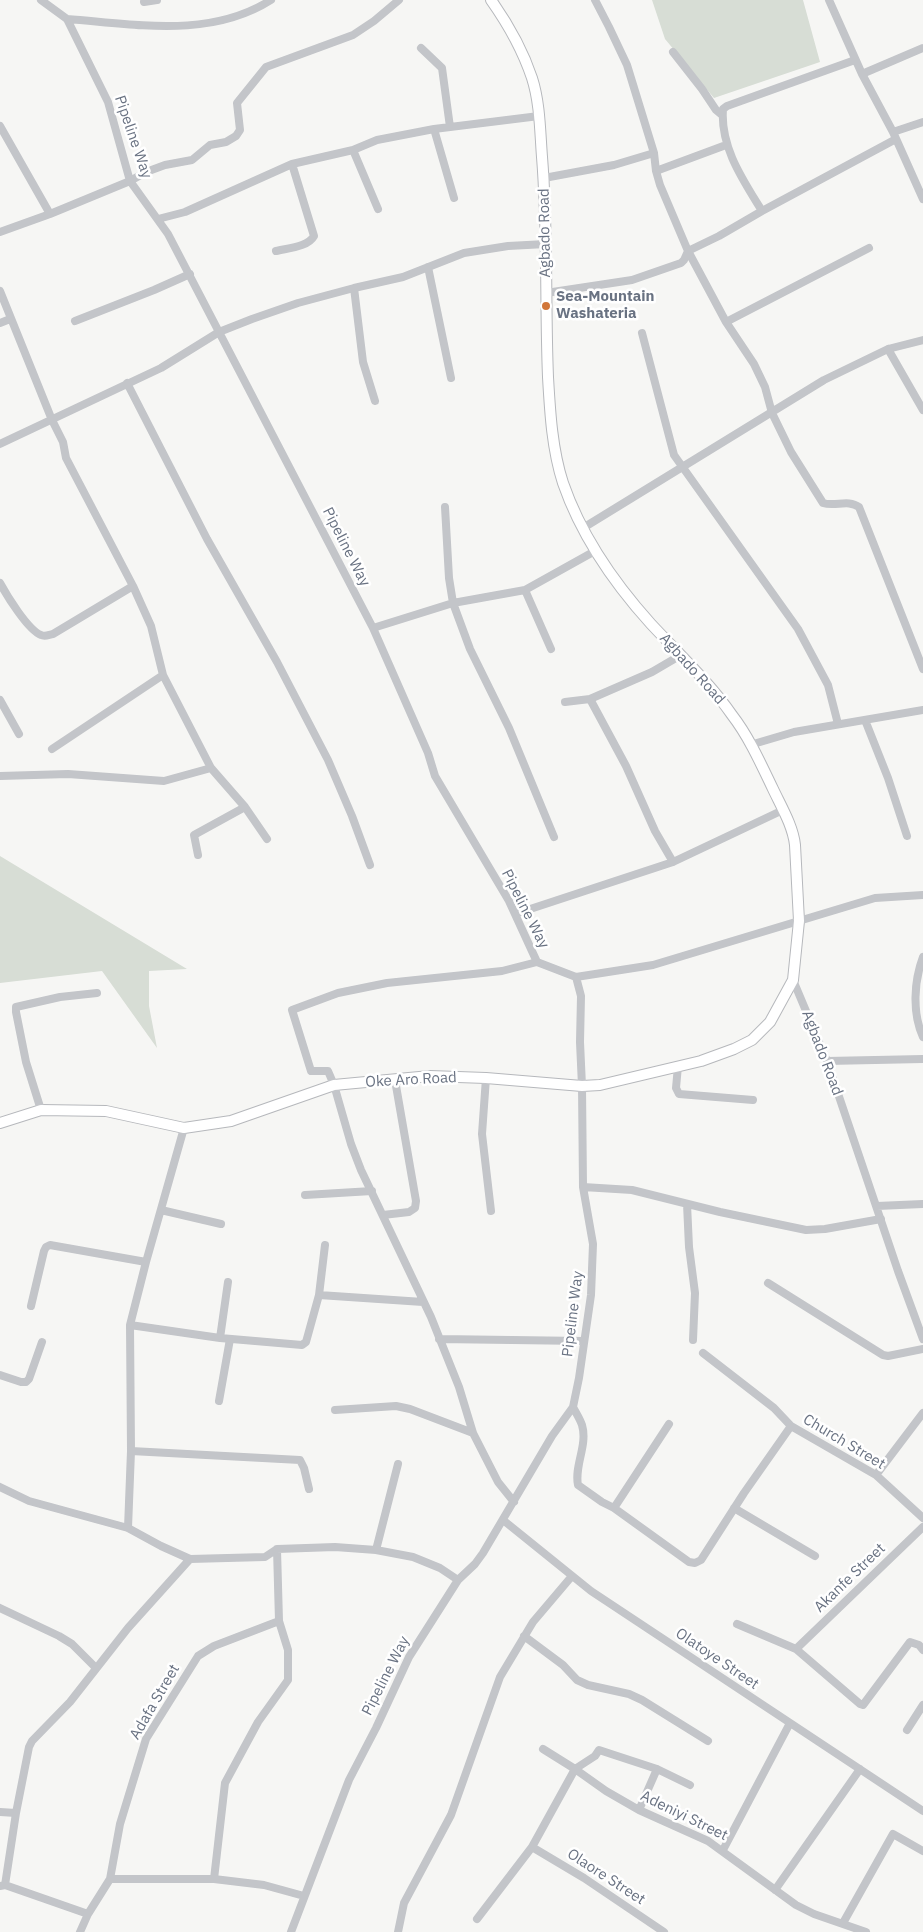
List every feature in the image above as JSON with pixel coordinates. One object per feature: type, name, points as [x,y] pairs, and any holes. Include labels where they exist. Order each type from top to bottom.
[{"type":"main road","name":"Agbado Road","points":[[491,0],[507,22],[532,79],[539,116],[544,178],[550,413],[556,459],[572,506],[595,551],[650,623],[681,655],[733,716],[783,810],[794,838],[799,921],[793,980]]},
{"type":"main road","name":"Oke Aro Road","points":[[0,1124],[41,1110],[106,1111],[184,1128],[231,1121],[334,1085],[430,1076],[486,1078],[582,1086],[600,1085],[701,1061],[752,1040],[770,1022],[793,980]]},
{"type":"street","name":"Pipeline Way","points":[[41,0],[67,18],[108,102],[130,181],[158,218],[190,274],[373,628],[428,753],[435,776],[515,914],[536,962],[576,977],[581,996],[583,1187],[593,1252],[591,1295],[580,1378],[573,1408],[544,1448],[514,1502],[475,1564],[458,1580],[409,1657],[349,1780],[291,1932]]},
{"type":"street","points":[[144,2],[157,0]]},
{"type":"street","points":[[67,18],[167,26],[198,26],[245,14],[271,0]]},
{"type":"street","points":[[595,0],[626,66],[654,153],[656,171],[688,251],[726,322],[754,364],[765,388],[772,413],[791,452],[823,503],[828,505],[840,503],[853,504],[859,507],[923,669]]},
{"type":"street","points":[[828,0],[855,60],[920,186],[923,199]]},
{"type":"street","points":[[0,232],[50,214],[130,181],[146,172],[192,160],[210,145],[226,142],[236,136],[240,130],[236,103],[262,69],[353,35],[396,1]]},
{"type":"street","points":[[421,48],[442,68],[450,126]]},
{"type":"street","points":[[862,74],[923,48]]},
{"type":"street","points":[[673,52],[716,110],[722,115]]},
{"type":"street","points":[[762,211],[742,179],[726,145],[722,109],[855,60]]},
{"type":"street","points":[[158,218],[185,212],[292,164],[353,150],[377,140],[450,126],[539,116]]},
{"type":"street","points":[[546,293],[632,280],[681,264],[688,251],[719,236],[894,136],[923,122]]},
{"type":"street","points":[[0,126],[50,214]]},
{"type":"street","points":[[434,129],[454,198]]},
{"type":"street","points":[[656,171],[726,145]]},
{"type":"street","points":[[353,150],[378,209]]},
{"type":"street","points":[[544,178],[614,165],[654,153]]},
{"type":"street","points":[[276,251],[306,243],[311,241],[314,236],[292,164]]},
{"type":"street","points":[[0,444],[161,368],[219,332],[298,303],[403,277],[464,253],[508,246],[546,244]]},
{"type":"street","points":[[726,322],[869,248]]},
{"type":"street","points":[[428,267],[451,378]]},
{"type":"street","points":[[74,321],[190,274]]},
{"type":"street","points":[[354,288],[364,362],[375,401]]},
{"type":"street","points":[[0,291],[52,420],[63,442],[66,458],[133,586],[151,626],[163,675],[211,768],[245,807],[267,839]]},
{"type":"street","points":[[0,323],[10,319]]},
{"type":"street","points":[[642,333],[674,455],[798,629],[828,685],[838,724]]},
{"type":"street","points":[[583,528],[824,380],[888,349],[923,340]]},
{"type":"street","points":[[888,349],[923,410]]},
{"type":"street","points":[[127,383],[207,539],[277,662],[328,760],[370,865]]},
{"type":"street","points":[[445,507],[449,578],[453,603],[470,649],[510,728],[554,837]]},
{"type":"street","points":[[373,628],[453,603],[526,590],[595,551]]},
{"type":"street","points":[[0,583],[28,624],[44,636],[53,634],[133,586]]},
{"type":"street","points":[[526,590],[551,649]]},
{"type":"street","points":[[564,702],[590,699],[652,672],[681,655]]},
{"type":"street","points":[[52,749],[163,675]]},
{"type":"street","points":[[590,699],[626,766],[655,831],[673,862]]},
{"type":"street","points":[[0,700],[19,734]]},
{"type":"street","points":[[750,745],[794,732],[923,710]]},
{"type":"street","points":[[865,720],[888,778],[907,836]]},
{"type":"street","points":[[0,776],[68,774],[164,781],[211,768]]},
{"type":"street","points":[[198,855],[194,835],[245,807]]},
{"type":"street","points":[[515,914],[673,862],[783,810]]},
{"type":"street","points":[[576,977],[653,965],[875,898],[923,895]]},
{"type":"street","points":[[923,957],[918,969],[916,986],[920,1030],[923,1037]]},
{"type":"street","points":[[514,1502],[498,1482],[473,1433],[459,1386],[424,1302],[351,1144],[334,1085],[328,1071],[311,1072],[292,1010],[338,993],[387,982],[502,971],[536,962]]},
{"type":"street","name":"Agbado Road","points":[[793,980],[827,1061],[923,1339]]},
{"type":"street","points":[[41,1110],[26,1062],[16,1007],[60,997],[97,994]]},
{"type":"street","points":[[827,1061],[923,1059]]},
{"type":"street","points":[[678,1066],[676,1088],[679,1094],[753,1100]]},
{"type":"street","points":[[486,1078],[482,1134],[491,1211]]},
{"type":"street","points":[[383,1215],[409,1212],[414,1208],[416,1201],[395,1080]]},
{"type":"street","points":[[128,1528],[131,1451],[130,1326],[184,1128]]},
{"type":"street","points":[[583,1187],[632,1190],[720,1212],[806,1230],[825,1229],[881,1218]]},
{"type":"street","points":[[305,1195],[372,1191]]},
{"type":"street","points":[[687,1204],[689,1247],[695,1293],[693,1340]]},
{"type":"street","points":[[877,1206],[923,1204]]},
{"type":"street","points":[[161,1210],[221,1224]]},
{"type":"street","points":[[31,1306],[44,1251],[50,1245],[146,1262]]},
{"type":"street","points":[[130,1326],[220,1338],[302,1345],[306,1342],[319,1295],[325,1245]]},
{"type":"street","points":[[220,1338],[228,1282]]},
{"type":"street","points":[[768,1283],[882,1355],[888,1356],[923,1349]]},
{"type":"street","points":[[319,1295],[424,1302]]},
{"type":"street","points":[[439,1338],[584,1342]]},
{"type":"street","points":[[219,1401],[230,1339]]},
{"type":"street","points":[[0,1375],[26,1382],[29,1379],[42,1342]]},
{"type":"street","name":"Church Street","points":[[703,1353],[768,1402],[791,1426],[876,1475],[923,1518]]},
{"type":"street","points":[[334,1410],[396,1406],[410,1409],[473,1433]]},
{"type":"street","points":[[573,1408],[582,1426],[583,1443],[577,1478],[578,1485],[614,1508],[689,1562],[695,1563],[701,1560],[734,1508],[791,1426]]},
{"type":"street","points":[[876,1475],[923,1413]]},
{"type":"street","points":[[614,1508],[669,1424]]},
{"type":"street","points":[[131,1451],[300,1460],[309,1489]]},
{"type":"street","points":[[376,1550],[398,1464]]},
{"type":"street","points":[[0,1487],[29,1502],[128,1528],[160,1546],[190,1559],[266,1557],[277,1549],[335,1546],[376,1550],[427,1562],[458,1580]]},
{"type":"street","points":[[734,1508],[815,1556]]},
{"type":"street","name":"Olatoye Street","points":[[503,1520],[590,1591],[923,1811]]},
{"type":"street","name":"Akanfe Street","points":[[796,1649],[923,1526]]},
{"type":"street","points":[[214,1879],[225,1783],[258,1722],[288,1680],[288,1650],[279,1621],[277,1549]]},
{"type":"street","points":[[88,1914],[2,1886],[29,1747],[32,1741],[70,1702],[128,1628],[190,1559]]},
{"type":"street","points":[[398,1932],[404,1903],[451,1815],[500,1676],[533,1622],[572,1576]]},
{"type":"street","points":[[0,1608],[72,1644],[96,1668]]},
{"type":"street","name":"Adafa Street","points":[[110,1879],[120,1824],[146,1739],[195,1661],[204,1651],[214,1646],[279,1621]]},
{"type":"street","points":[[737,1624],[796,1649],[863,1705],[910,1642],[919,1645],[923,1650]]},
{"type":"street","points":[[524,1636],[562,1665],[577,1680],[588,1685],[628,1694],[642,1700],[708,1742]]},
{"type":"street","points":[[907,1730],[923,1705]]},
{"type":"street","points":[[723,1850],[790,1723]]},
{"type":"street","name":"Adeniyi Street","points":[[543,1749],[606,1791],[639,1810],[708,1841],[723,1850],[796,1905],[814,1914],[866,1932]]},
{"type":"street","points":[[477,1919],[532,1847],[575,1769],[595,1756],[599,1750],[657,1768],[690,1785]]},
{"type":"street","points":[[639,1810],[657,1768]]},
{"type":"street","points":[[775,1890],[860,1769]]},
{"type":"street","points":[[0,1812],[16,1813]]},
{"type":"street","points":[[844,1923],[893,1834],[923,1851]]},
{"type":"street","name":"Olaore Street","points":[[532,1847],[584,1878],[664,1932]]},
{"type":"street","points":[[80,1932],[88,1914],[110,1879],[214,1879],[264,1885],[304,1896]]},
{"type":"shaded area","points":[[652,0],[803,0],[820,62],[714,98],[665,39]]},
{"type":"shaded area","points":[[0,856],[187,969],[149,971],[149,1006],[157,1048],[102,971],[0,983]]},
{"type":"place","name":"Sea-Mountain Washateria","points":[[546,306]]}]
